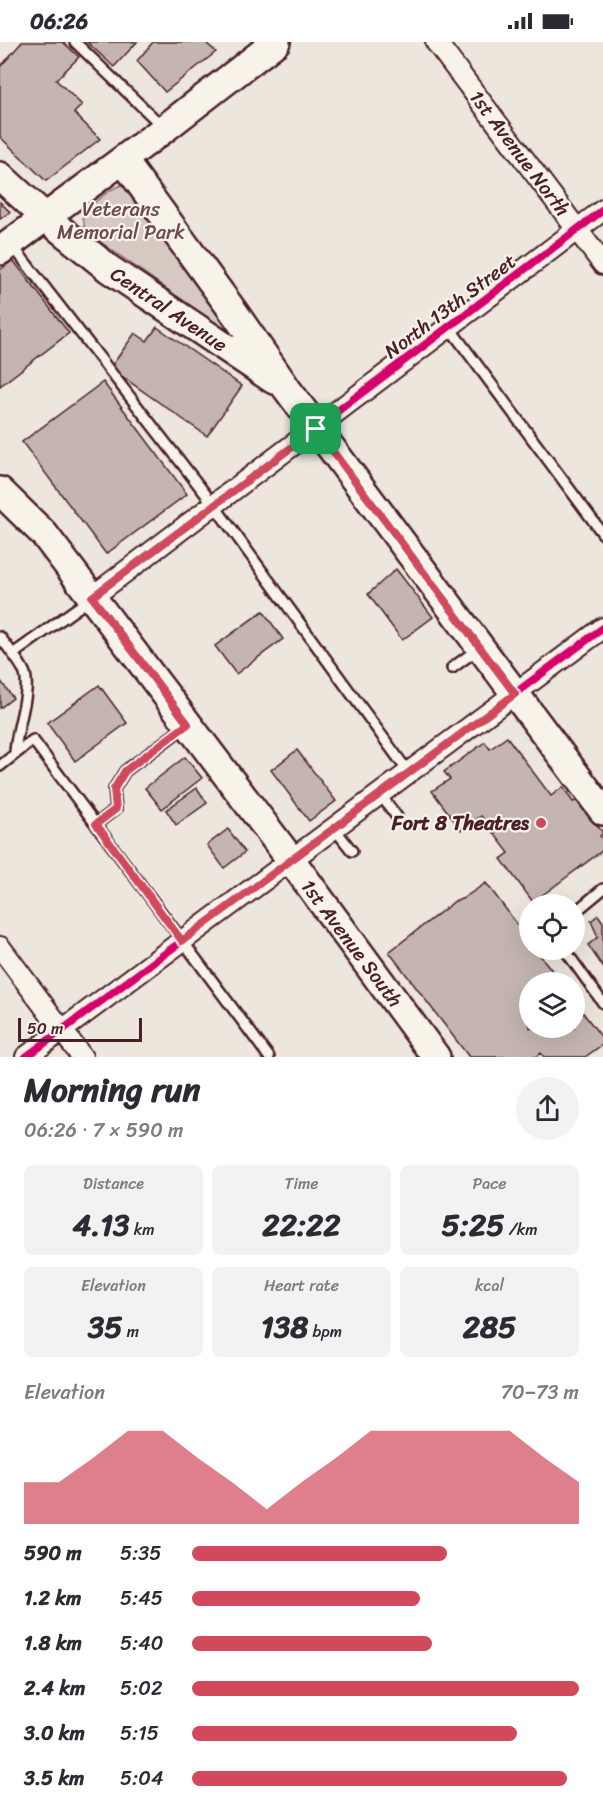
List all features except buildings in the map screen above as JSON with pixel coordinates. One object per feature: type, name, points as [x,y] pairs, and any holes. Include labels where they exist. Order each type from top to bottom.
[{"type":"main road","points":[[5,247],[164,129],[270,43]]},
{"type":"main road","name":"Central Avenue","points":[[123,160],[316,429],[603,811]]},
{"type":"main road","name":"Central Avenue","points":[[0,176],[46,218],[109,269],[287,389]]},
{"type":"main road","name":"1st Avenue South","points":[[0,491],[44,534],[291,860],[436,1057]]},
{"type":"street","name":"1st Avenue North","points":[[436,42],[603,264]]},
{"type":"street","name":"North 13th Street","points":[[92,597],[603,210]]},
{"type":"street","points":[[26,1057],[603,628]]},
{"type":"street","points":[[0,947],[82,1057]]},
{"type":"lane","points":[[75,42],[164,129]]},
{"type":"lane","points":[[5,247],[214,505],[408,773]]},
{"type":"lane","points":[[449,327],[603,534]]},
{"type":"lane","points":[[13,654],[92,597]]},
{"type":"lane","points":[[0,637],[25,675],[26,690],[15,741],[15,754]]},
{"type":"lane","points":[[452,668],[480,647]]},
{"type":"lane","points":[[96,824],[116,809],[114,789],[125,771],[188,724]]},
{"type":"lane","points":[[0,766],[33,740],[269,1057]]},
{"type":"lane","points":[[380,794],[397,817]]},
{"type":"lane","points":[[334,828],[352,851]]},
{"type":"lane","points":[[585,904],[602,891]]},
{"type":"lane","points":[[572,960],[603,1003]]},
{"type":"green space","name":"Veterans Memorial Park","points":[[126,184],[231,322],[228,328],[219,326],[85,229],[83,217],[91,207],[107,192]]},
{"type":"cycle path","points":[[92,597],[603,210]]},
{"type":"cycle path","points":[[26,1057],[603,628]]},
{"type":"place","name":"Fort 8 Theatres","points":[[541,823]]},
{"type":"route","points":[[316,429],[515,694],[182,941],[96,824],[116,809],[114,789],[125,771],[188,724],[92,597],[316,429]]}]
